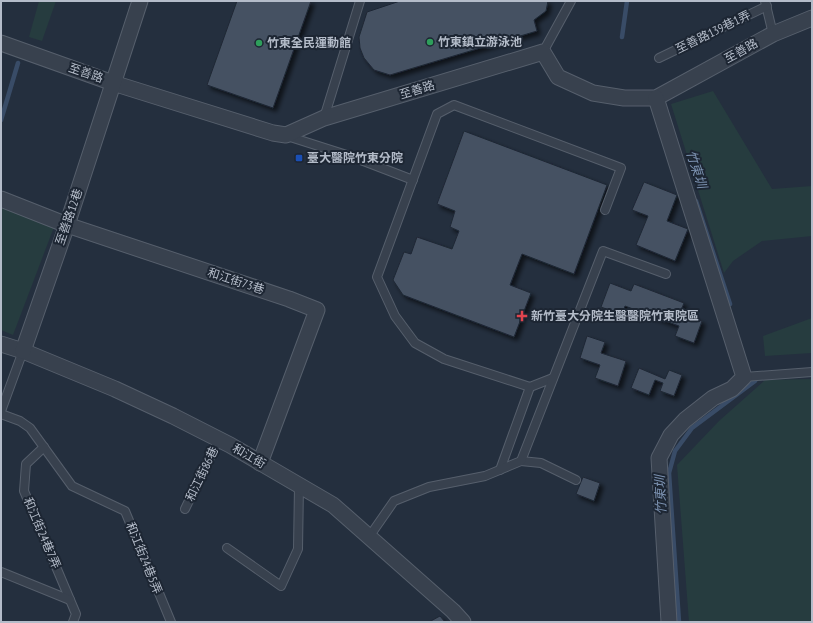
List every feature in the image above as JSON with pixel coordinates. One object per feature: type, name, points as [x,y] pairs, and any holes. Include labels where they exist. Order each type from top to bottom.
[{"type":"street","name":"至善路12巷","points":[[23,351],[67,225],[140,1]]},
{"type":"street","name":"至善路","points":[[1,43],[113,82],[286,135],[324,118],[543,52],[558,77],[593,93],[624,98],[656,98],[773,34],[812,18]]},
{"type":"street","points":[[656,98],[744,377],[732,389],[713,398],[685,420],[671,435],[659,458],[669,622]]},
{"type":"street","name":"和江街73巷","points":[[1,199],[67,225],[289,299],[317,310],[260,463]]},
{"type":"street","name":"和江街","points":[[1,344],[23,351],[115,389],[173,416],[260,463],[333,506],[453,611],[463,622]]},
{"type":"lane","points":[[324,118],[360,1]]},
{"type":"lane","points":[[543,52],[571,1]]},
{"type":"lane","points":[[766,3],[773,34]]},
{"type":"lane","name":"至善路139巷1弄","points":[[659,58],[766,3]]},
{"type":"lane","points":[[553,378],[530,387],[444,359],[420,346],[415,343],[395,316],[377,277],[437,114],[454,105],[621,168],[605,210]]},
{"type":"lane","points":[[286,135],[353,157],[413,180]]},
{"type":"lane","points":[[521,461],[603,251],[666,274]]},
{"type":"lane","points":[[1,411],[23,351]]},
{"type":"lane","points":[[744,377],[812,372]]},
{"type":"lane","points":[[500,470],[530,387]]},
{"type":"lane","name":"和江街24巷5弄","points":[[1,414],[20,421],[30,428],[72,486],[125,511],[171,622]]},
{"type":"lane","name":"和江街86巷","points":[[185,509],[219,440]]},
{"type":"lane","name":"和江街24巷7弄","points":[[44,447],[26,464],[24,491],[76,614],[73,622]]},
{"type":"lane","points":[[369,537],[394,501],[429,487],[485,476],[521,461],[541,463],[576,480]]},
{"type":"lane","points":[[227,548],[280,586],[298,549],[299,486]]},
{"type":"lane","points":[[1,572],[70,600]]},
{"type":"green space","points":[[39,1],[56,1],[42,41],[29,37]]},
{"type":"green space","points":[[713,91],[772,189],[812,186],[812,236],[762,241],[733,261],[724,273],[671,104]]},
{"type":"green space","points":[[1,207],[54,227],[13,335],[1,330]]},
{"type":"green space","points":[[812,318],[812,353],[765,356],[763,336]]},
{"type":"green space","points":[[812,379],[812,622],[689,622],[677,465],[719,421],[765,380]]},
{"type":"building","name":"竹東全民運動館","points":[[237,1],[311,1],[273,108],[207,85]]},
{"type":"building","name":"竹東鎮立游泳池","points":[[400,1],[548,1],[546,11],[534,20],[537,31],[390,75],[374,70],[364,58],[360,48],[359,37],[367,12]]},
{"type":"building","points":[[464,131],[607,185],[574,274],[522,254],[510,285],[531,293],[514,337],[403,295],[393,280],[404,252],[411,254],[417,237],[452,249],[459,231],[450,227],[455,211],[437,204]]},
{"type":"building","points":[[644,182],[677,195],[667,221],[688,229],[675,261],[636,245],[648,216],[632,210]]},
{"type":"building","points":[[610,283],[631,291],[634,284],[684,303],[680,313],[702,321],[694,343],[675,336],[679,326],[625,306],[622,315],[601,307]]},
{"type":"building","points":[[587,336],[605,342],[601,353],[626,361],[618,386],[595,378],[600,365],[580,358]]},
{"type":"building","points":[[639,368],[665,379],[669,370],[682,375],[674,396],[660,391],[663,383],[655,380],[649,395],[631,388]]},
{"type":"building","points":[[583,477],[600,483],[594,501],[576,494]]},
{"type":"building","points":[[440,616],[445,622],[429,622]]},
{"type":"waterway","name":"竹東圳","points":[[622,37],[627,1]]},
{"type":"waterway","points":[[1,120],[18,63]]},
{"type":"waterway","name":"竹東圳","points":[[696,201],[730,304]]},
{"type":"waterway","name":"竹東圳","points":[[679,622],[669,473],[675,451],[692,428],[755,381]]},
{"type":"place","name":"竹東鎮立游泳池","points":[[430,42]]},
{"type":"place","name":"竹東全民運動館","points":[[259,43]]},
{"type":"place","name":"臺大醫院竹東分院","points":[[299,158]]},
{"type":"place","name":"新竹臺大分院生醫醫院竹東院區","points":[[522,316]]}]
